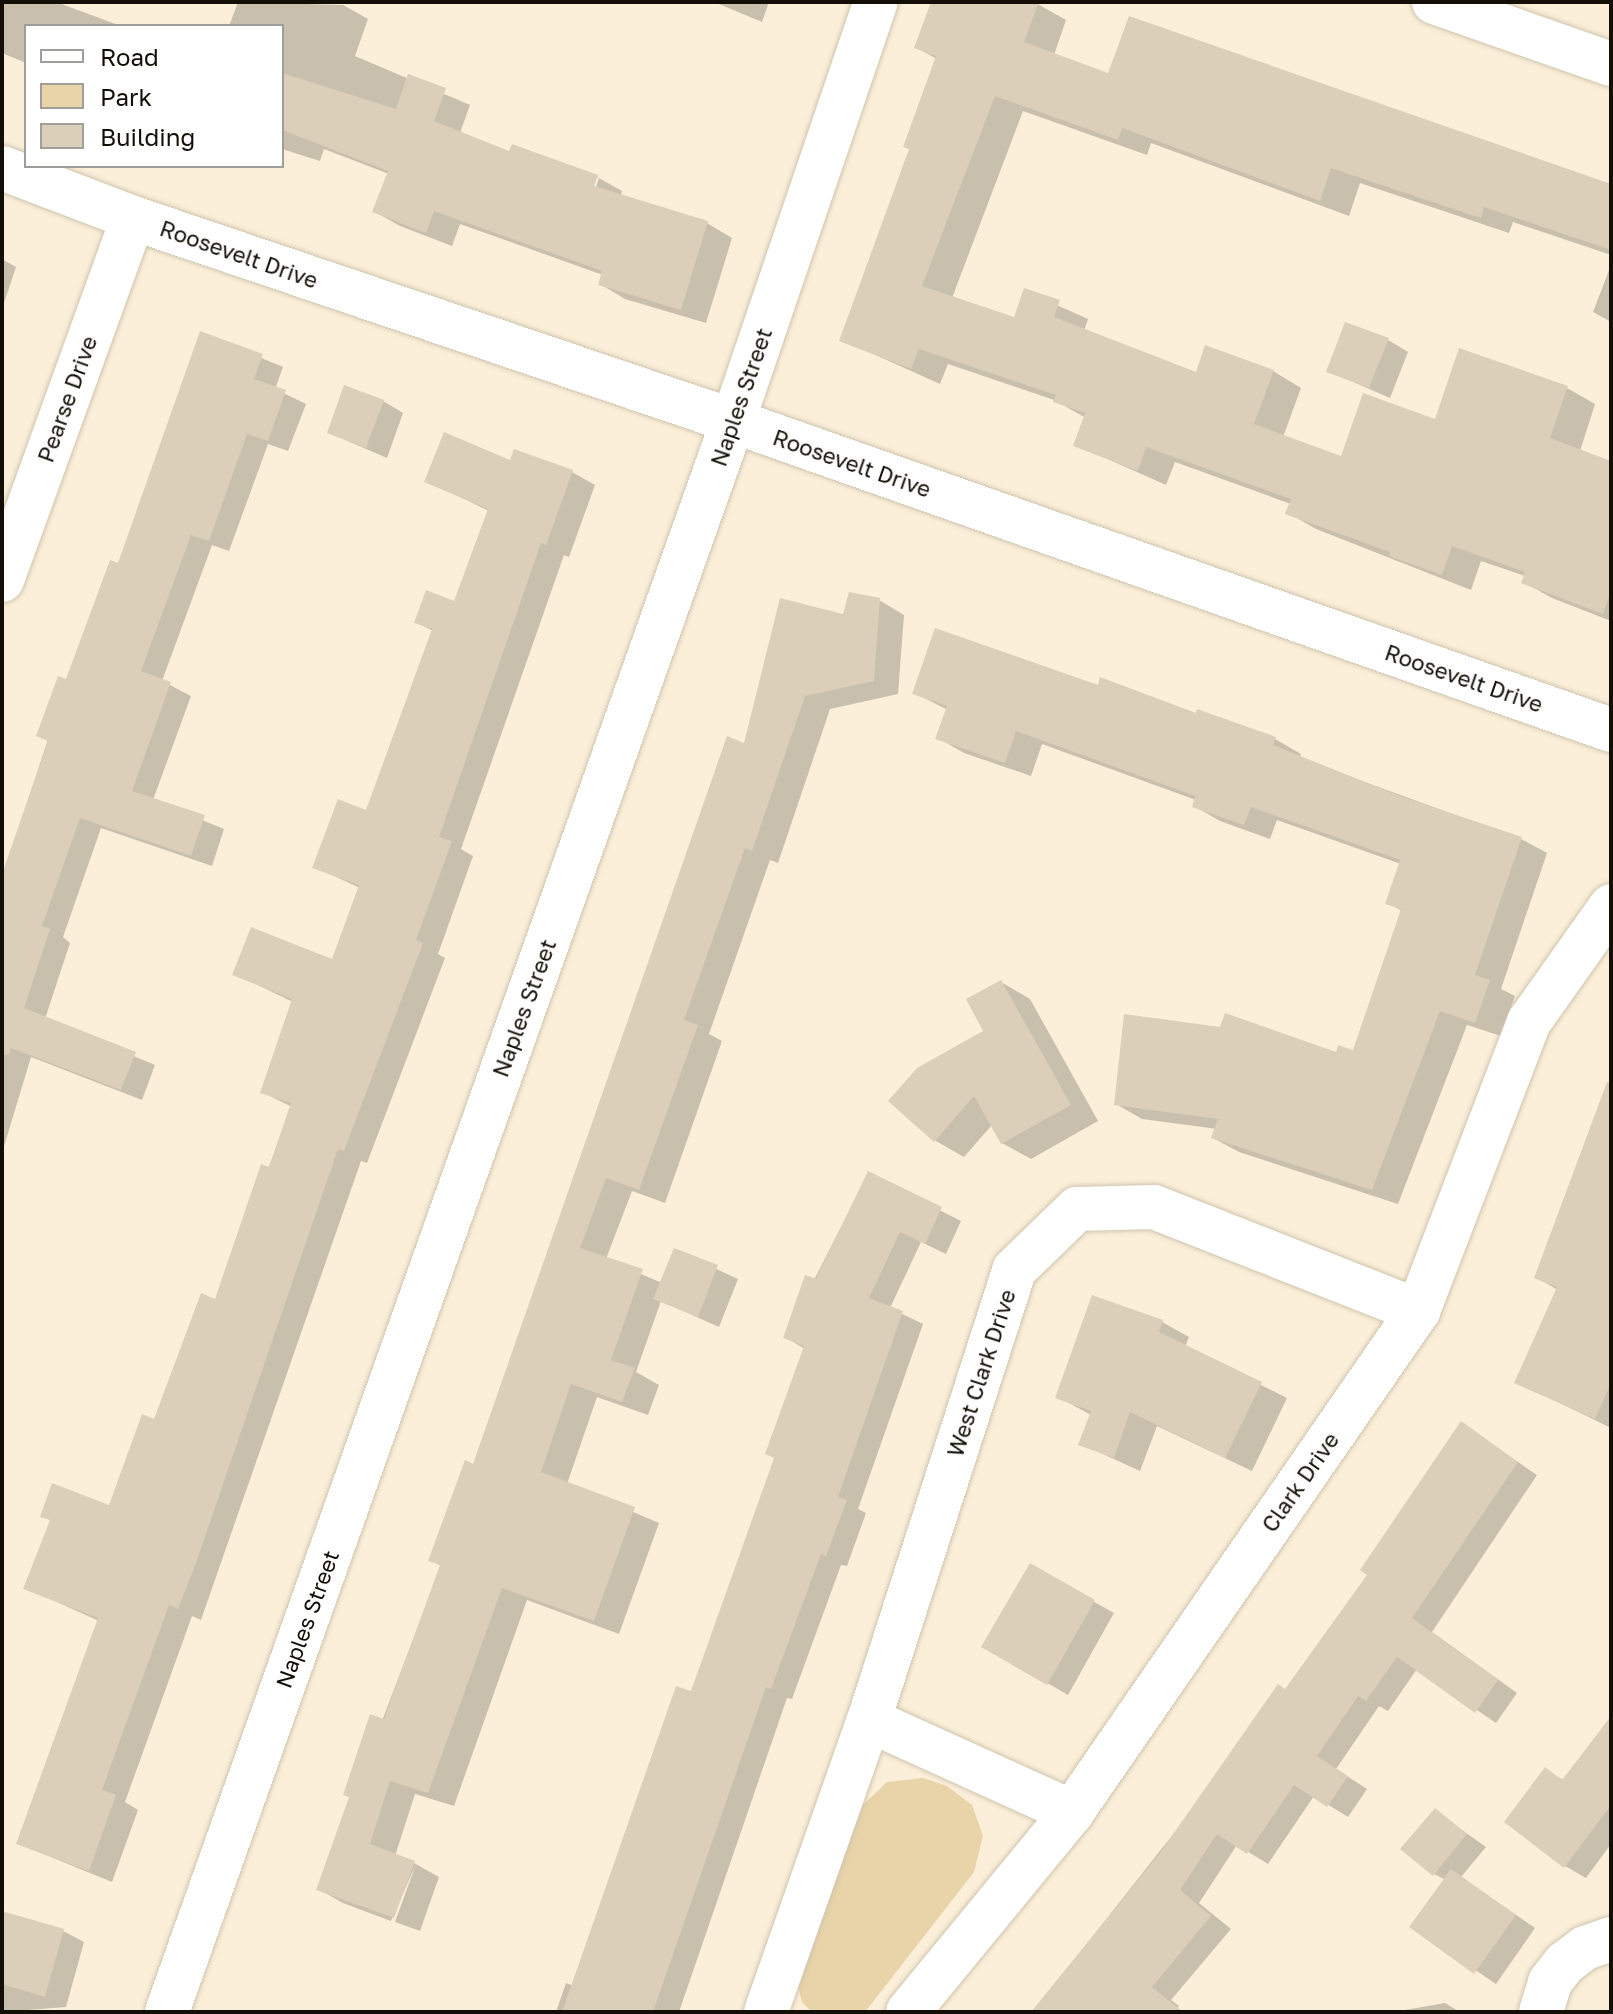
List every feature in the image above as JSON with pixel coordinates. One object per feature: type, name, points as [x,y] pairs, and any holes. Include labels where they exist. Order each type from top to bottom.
[{"type":"street","name":"Naples Street","points":[[167,2012],[733,421],[876,2]]},
{"type":"street","points":[[1434,2],[1611,64]]},
{"type":"street","name":"Roosevelt Drive","points":[[2,168],[133,218],[733,421],[1611,730]]},
{"type":"street","name":"Pearse Drive","points":[[2,580],[133,218]]},
{"type":"street","name":"Clark Drive","points":[[908,2012],[1072,1812],[1418,1311],[1529,1022],[1611,906]]},
{"type":"street","name":"West Clark Drive","points":[[766,2012],[869,1720],[1014,1270],[1077,1209],[1154,1207],[1418,1311]]},
{"type":"street","points":[[869,1720],[1072,1812]]},
{"type":"street","points":[[1541,2012],[1550,1982],[1565,1963],[1585,1948],[1611,1939]]},
{"type":"green space","points":[[923,1778],[947,1786],[972,1805],[983,1836],[974,1872],[865,2012],[812,2012],[802,2002],[796,1979],[863,1805],[887,1782]]},
{"type":"building","points":[[931,2],[1039,2],[1024,42],[1108,73],[1129,16],[1611,184],[1611,250],[1484,207],[1481,218],[1331,168],[1320,201],[1122,128],[1118,140],[995,96],[922,286],[1014,317],[1024,288],[1060,300],[1054,317],[1196,372],[1205,345],[1274,370],[1254,424],[1341,456],[1363,393],[1435,419],[1459,348],[1568,386],[1550,438],[1611,461],[1611,591],[1603,614],[1521,583],[1525,572],[1452,546],[1442,575],[1389,556],[1390,552],[1285,514],[1291,499],[1146,447],[1138,471],[1073,446],[1085,413],[1053,402],[1056,395],[919,349],[911,369],[839,341],[909,149],[903,147],[936,56],[914,48]]},
{"type":"building","points":[[284,74],[396,109],[408,74],[446,88],[434,121],[509,151],[512,144],[598,175],[594,186],[708,221],[681,310],[598,285],[602,271],[434,211],[426,233],[372,212],[388,171],[284,131]]},
{"type":"building","points":[[1345,322],[1389,338],[1369,388],[1326,372]]},
{"type":"building","points":[[200,331],[263,354],[254,379],[286,390],[268,441],[247,434],[209,541],[191,535],[141,671],[171,682],[132,791],[205,815],[191,856],[80,818],[42,926],[50,929],[24,1008],[136,1052],[121,1090],[11,1048],[9,1055],[2,1054],[2,874],[48,741],[36,736],[58,676],[66,679],[110,560],[118,563]]},
{"type":"building","points":[[344,385],[384,400],[366,448],[327,433]]},
{"type":"building","points":[[444,432],[510,460],[514,449],[573,470],[546,545],[541,543],[439,837],[452,841],[416,940],[423,943],[344,1151],[338,1149],[196,1563],[178,1609],[169,1605],[102,1790],[116,1795],[89,1871],[16,1844],[98,1618],[23,1589],[50,1520],[40,1517],[52,1483],[109,1505],[142,1414],[154,1419],[201,1293],[215,1299],[261,1164],[269,1167],[291,1103],[260,1093],[292,999],[232,975],[251,927],[332,959],[359,885],[312,868],[338,799],[366,810],[432,629],[414,623],[426,590],[454,601],[488,509],[424,482]]},
{"type":"building","points":[[849,592],[880,598],[874,681],[805,696],[752,851],[745,848],[684,1020],[698,1025],[639,1190],[606,1178],[580,1248],[643,1269],[611,1360],[635,1368],[622,1402],[571,1384],[541,1472],[635,1507],[594,1621],[502,1588],[428,1793],[390,1781],[370,1844],[415,1861],[394,1918],[316,1890],[349,1797],[343,1795],[370,1714],[384,1719],[440,1565],[428,1561],[465,1460],[473,1464],[727,736],[744,743],[780,598],[843,614]]},
{"type":"building","points":[[935,628],[1098,685],[1100,677],[1196,713],[1197,709],[1276,737],[1273,745],[1400,796],[1522,837],[1475,975],[1490,980],[1475,1023],[1440,1011],[1372,1190],[1211,1138],[1218,1119],[1114,1105],[1124,1014],[1220,1027],[1225,1013],[1336,1052],[1338,1045],[1353,1050],[1401,909],[1385,904],[1400,860],[1251,807],[1244,825],[1192,807],[1195,796],[1016,731],[1005,763],[935,739],[947,706],[912,694]]},
{"type":"building","points":[[1001,980],[1071,1105],[1001,1144],[974,1096],[934,1142],[888,1101],[917,1068],[983,1031],[966,999]]},
{"type":"building","points":[[1607,1082],[1611,1083],[1611,1383],[1595,1419],[1514,1383],[1557,1287],[1534,1278]]},
{"type":"building","points":[[868,1171],[942,1207],[925,1244],[900,1232],[869,1298],[903,1311],[838,1497],[847,1500],[826,1556],[821,1554],[771,1689],[766,1687],[653,2012],[562,2012],[676,1686],[691,1691],[774,1458],[765,1454],[804,1346],[783,1338],[805,1275],[816,1279]]},
{"type":"building","points":[[674,1248],[718,1265],[698,1317],[653,1299]]},
{"type":"building","points":[[1092,1295],[1163,1320],[1159,1332],[1262,1382],[1225,1458],[1130,1412],[1114,1458],[1078,1445],[1091,1411],[1055,1398]]},
{"type":"building","points":[[1461,1421],[1518,1462],[1412,1618],[1498,1680],[1475,1713],[1397,1657],[1366,1701],[1358,1696],[1317,1756],[1348,1776],[1327,1807],[1294,1785],[1247,1854],[1217,1834],[1180,1890],[1211,1916],[1152,1987],[1183,2012],[1031,2012],[1160,1853],[1278,1684],[1285,1689],[1367,1575],[1360,1570]]},
{"type":"building","points":[[1030,1563],[1095,1600],[1047,1685],[981,1647]]},
{"type":"building","points":[[1611,1716],[1611,1805],[1564,1868],[1504,1822],[1545,1767],[1562,1780]]},
{"type":"building","points":[[1435,1808],[1467,1834],[1433,1876],[1400,1849]]},
{"type":"building","points":[[1451,1869],[1516,1915],[1474,1974],[1409,1927]]},
{"type":"building","points":[[2,1911],[64,1929],[45,1997],[2,1984]]}]
